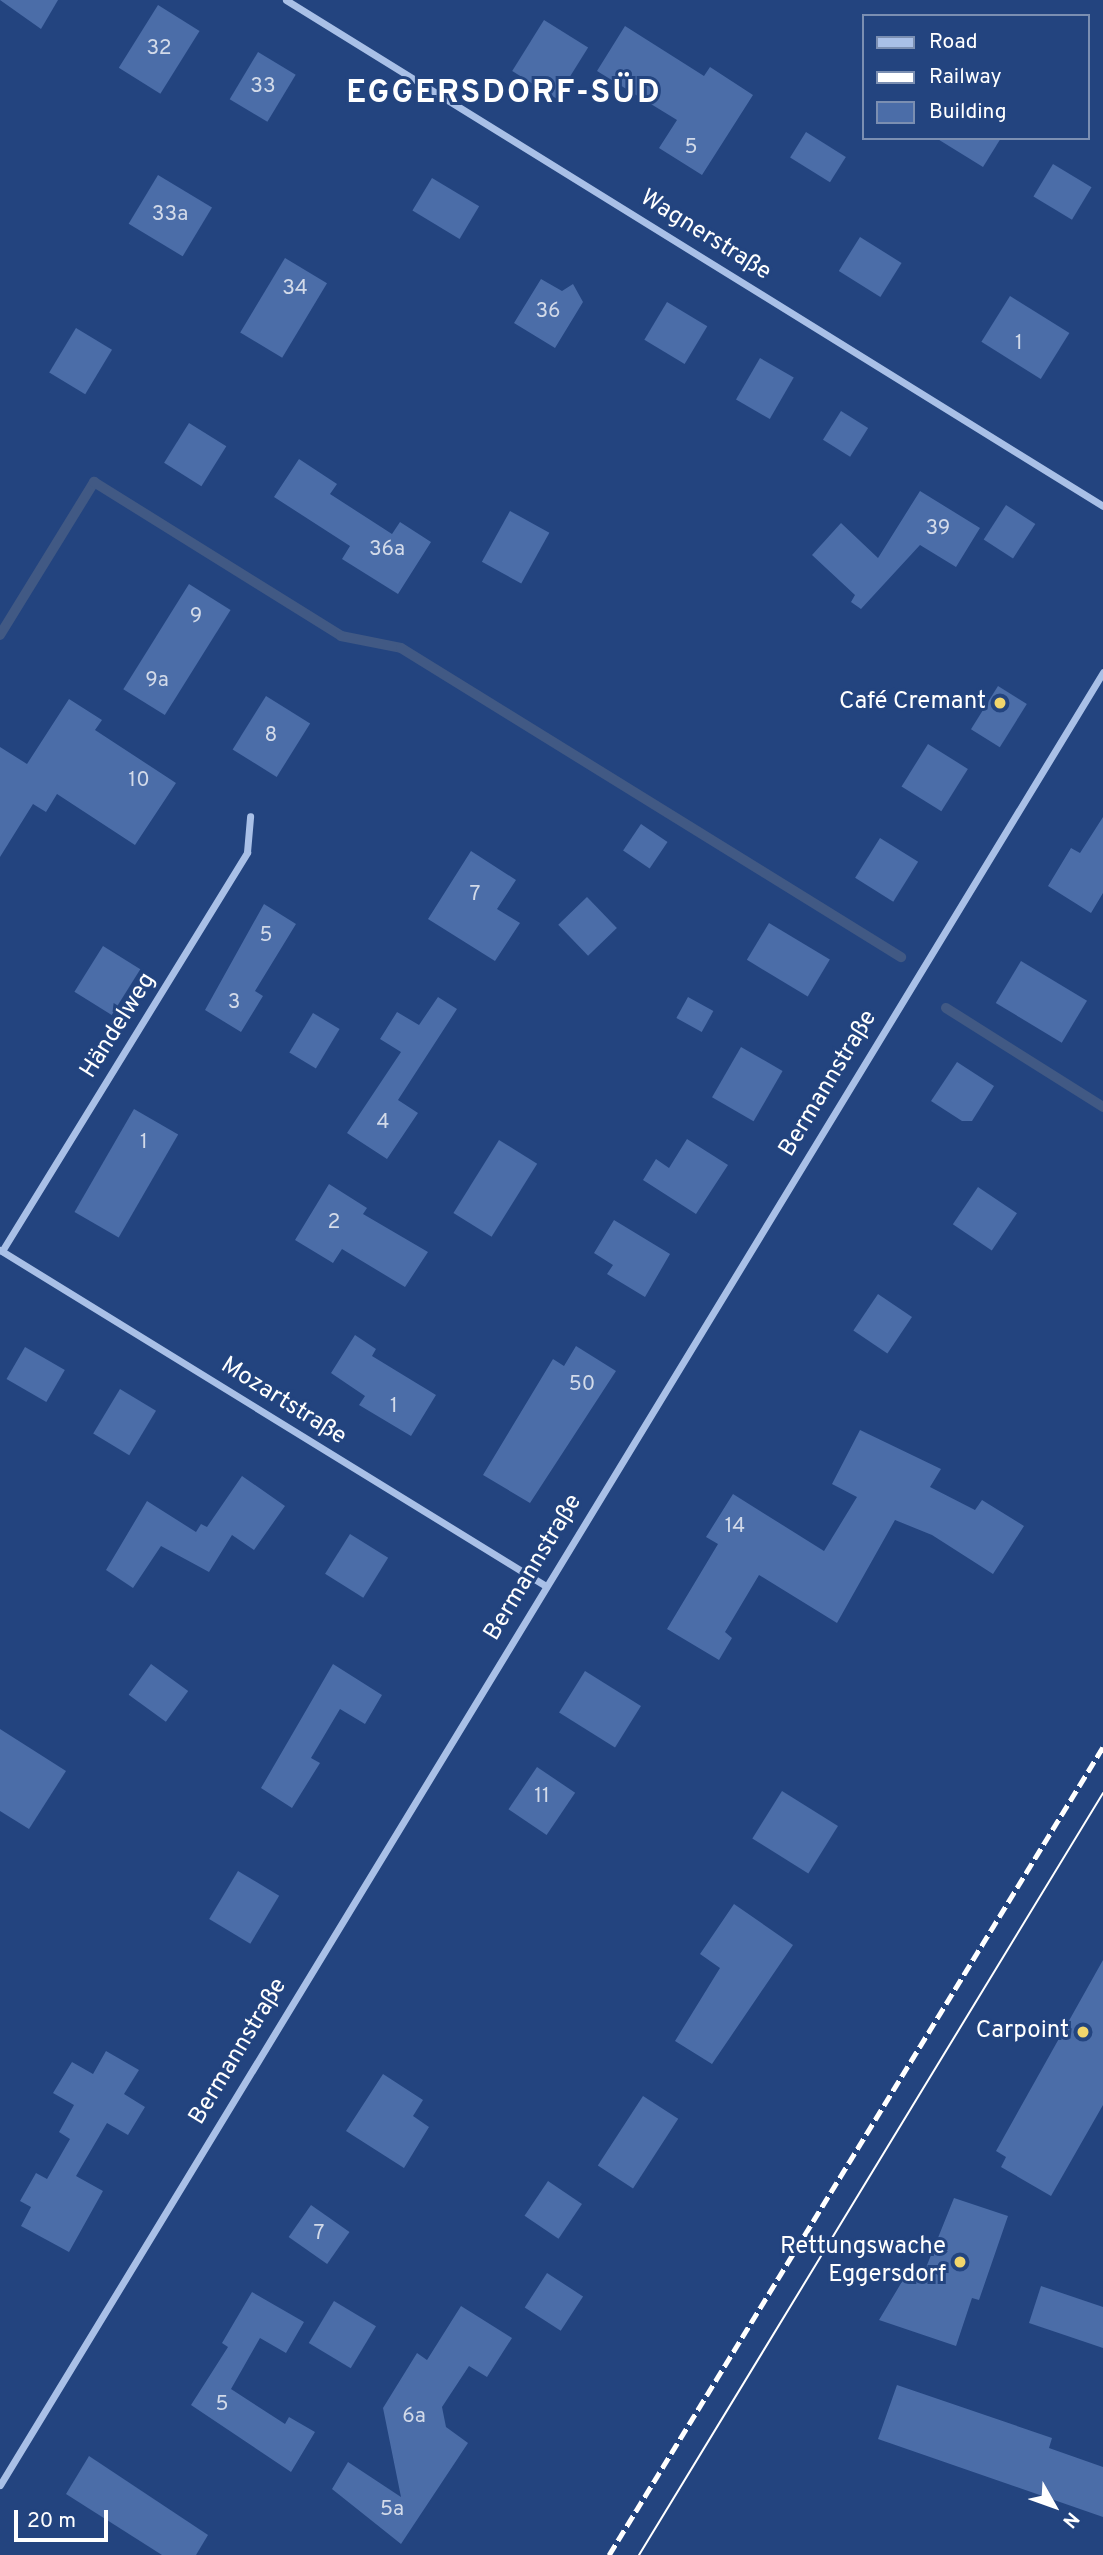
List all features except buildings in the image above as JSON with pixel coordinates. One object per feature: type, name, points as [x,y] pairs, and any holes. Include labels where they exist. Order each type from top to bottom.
[{"type":"street","name":"Wagnerstraße","points":[[286,0],[1103,506]]},
{"type":"street","name":"Bermannstraße","points":[[0,2485],[1103,672]]},
{"type":"street","name":"Händelweg","points":[[1,1250],[247,852],[250,816]]},
{"type":"street","name":"Mozartstraße","points":[[1,1250],[546,1586]]},
{"type":"waterway","points":[[0,635],[94,482],[341,636],[401,648],[901,957]]},
{"type":"waterway","points":[[946,1008],[1103,1107]]},
{"type":"tram line","points":[[639,2555],[1103,1793]]},
{"type":"railway","points":[[609,2555],[1103,1747]]},
{"type":"place","name":"Café Cremant","points":[[1000,703]]},
{"type":"place","name":"Carpoint","points":[[1083,2032]]},
{"type":"place","name":"Rettungswache Eggersdorf","points":[[960,2262]]},
{"type":"district","name":"EGGERSDORF-SÜD","points":[[504,94]]}]
